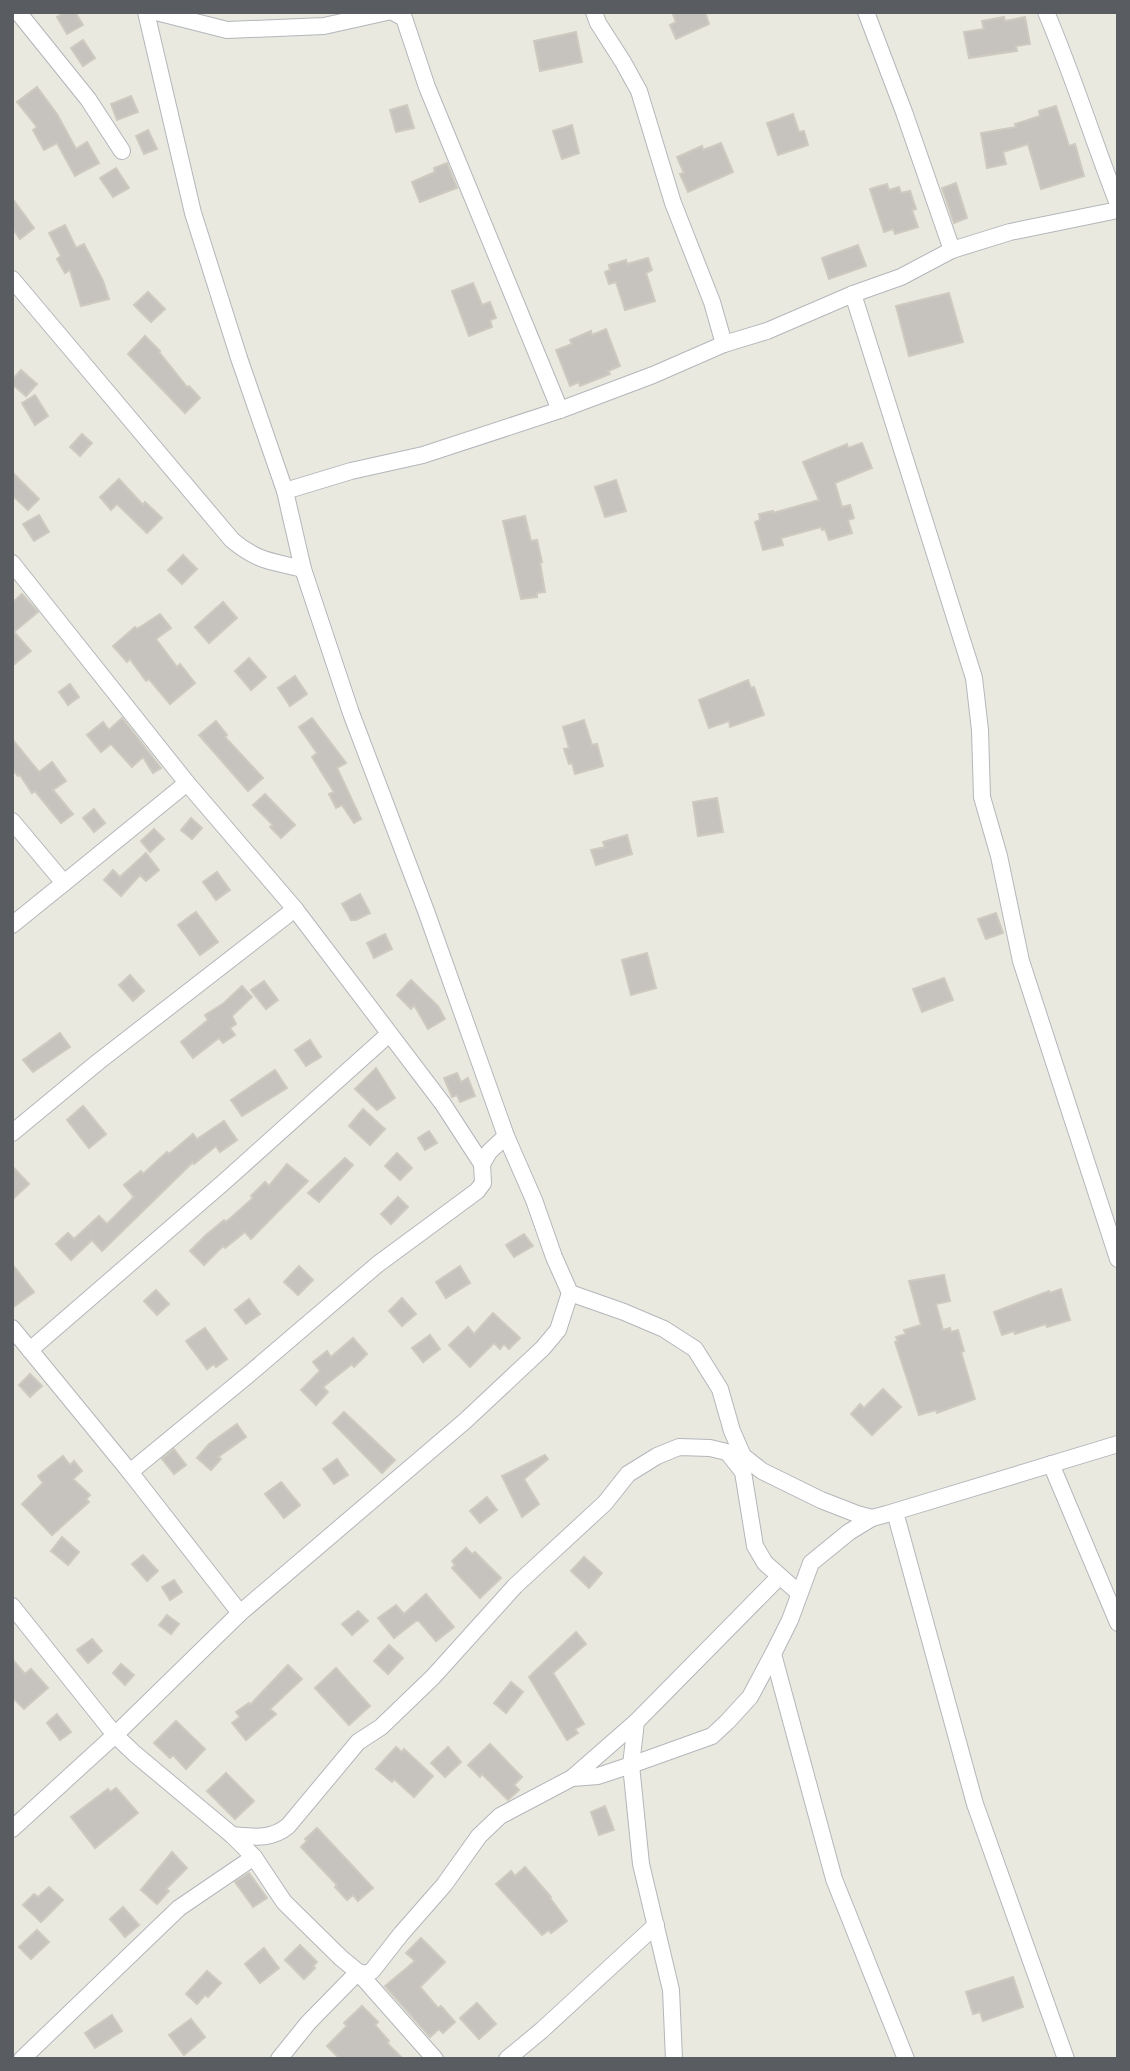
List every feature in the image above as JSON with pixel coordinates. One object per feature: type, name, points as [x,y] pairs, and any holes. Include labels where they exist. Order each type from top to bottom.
[{"type":"street","points":[[18,12],[88,99],[122,151]]},
{"type":"street","points":[[12,1829],[116,1735],[240,1613],[328,1535],[465,1421],[543,1348],[558,1330],[570,1293],[506,1136],[426,911],[351,713],[303,569],[285,491],[193,213],[146,12]]},
{"type":"street","points":[[156,12],[227,30],[324,26],[387,12]]},
{"type":"street","points":[[393,12],[404,18],[428,87],[560,410]]},
{"type":"street","points":[[594,12],[639,91],[673,203],[712,302],[724,344]]},
{"type":"street","points":[[866,12],[952,250]]},
{"type":"street","points":[[1046,12],[1065,55],[1095,146],[1118,204]]},
{"type":"street","points":[[285,491],[351,471],[423,455],[560,410],[901,277],[952,250],[1010,232],[1118,211]]},
{"type":"street","points":[[12,279],[232,540],[247,553],[265,561],[303,569]]},
{"type":"street","points":[[853,294],[974,678],[980,730],[982,797],[999,856],[1021,961],[1118,1259]]},
{"type":"street","points":[[12,564],[187,783],[295,909],[443,1104],[482,1164],[483,1183],[477,1191],[378,1264],[130,1472]]},
{"type":"street","points":[[12,925],[187,783]]},
{"type":"street","points":[[12,821],[64,883]]},
{"type":"street","points":[[12,1133],[295,909]]},
{"type":"street","points":[[30,1350],[389,1034]]},
{"type":"street","points":[[482,1164],[489,1152],[506,1136]]},
{"type":"street","points":[[570,1293],[664,1329],[695,1349],[720,1389],[743,1472],[755,1546],[765,1563],[799,1593]]},
{"type":"street","points":[[12,1328],[130,1472],[240,1613]]},
{"type":"street","points":[[572,1778],[598,1776],[712,1736],[750,1697],[790,1620],[811,1563],[849,1532],[872,1518],[1118,1444]]},
{"type":"street","points":[[232,1835],[256,1838],[276,1835],[288,1826],[358,1742],[381,1727],[433,1677],[515,1586],[605,1503],[628,1474],[657,1456],[679,1447],[710,1448],[736,1454],[762,1471],[821,1500],[872,1518]]},
{"type":"street","points":[[1051,1464],[1118,1622]]},
{"type":"street","points":[[895,1512],[975,1804],[1066,2059]]},
{"type":"street","points":[[358,1972],[365,1974],[372,1971],[444,1885],[486,1829],[500,1816],[572,1778],[636,1722],[779,1577]]},
{"type":"street","points":[[12,1606],[116,1735],[254,1857],[284,1902],[358,1972],[435,2059]]},
{"type":"street","points":[[773,1654],[834,1879],[906,2059]]},
{"type":"street","points":[[636,1722],[631,1765],[641,1864],[671,1990],[674,2059]]},
{"type":"street","points":[[22,2059],[180,1908],[254,1857]]},
{"type":"street","points":[[507,2059],[656,1925]]},
{"type":"street","points":[[279,2059],[307,2023],[358,1972]]},
{"type":"building","points":[[66,12],[75,12],[83,25],[67,34],[57,17]]},
{"type":"building","points":[[672,12],[705,12],[709,24],[676,39],[670,25],[676,22]]},
{"type":"building","points":[[1004,17],[1005,21],[1025,17],[1030,44],[1016,46],[1017,51],[969,58],[964,32],[984,29],[982,21]]},
{"type":"building","points":[[576,32],[582,62],[540,71],[534,41]]},
{"type":"building","points":[[83,40],[95,58],[83,66],[71,48]]},
{"type":"building","points":[[37,87],[57,114],[76,149],[87,142],[99,163],[75,176],[57,143],[44,150],[33,130],[37,127],[17,102]]},
{"type":"building","points":[[131,96],[138,112],[117,120],[111,104]]},
{"type":"building","points":[[407,105],[414,128],[396,132],[390,110]]},
{"type":"building","points":[[1056,106],[1069,146],[1075,144],[1084,176],[1041,189],[1028,144],[1003,152],[1006,164],[987,168],[981,133],[1016,127],[1015,124],[1040,116],[1039,111]]},
{"type":"building","points":[[793,114],[799,132],[804,131],[808,145],[778,155],[767,123]]},
{"type":"building","points":[[572,125],[579,153],[562,159],[553,131]]},
{"type":"building","points":[[148,130],[157,149],[144,154],[136,136]]},
{"type":"building","points":[[721,143],[733,172],[688,192],[680,174],[684,173],[677,157],[702,146],[703,150]]},
{"type":"building","points":[[447,163],[457,188],[420,202],[412,182],[435,172],[434,168]]},
{"type":"building","points":[[116,168],[129,188],[113,197],[100,178]]},
{"type":"building","points":[[956,183],[967,218],[954,223],[942,188]]},
{"type":"building","points":[[887,184],[889,190],[899,187],[901,193],[910,191],[916,209],[912,210],[918,227],[895,234],[893,229],[884,232],[870,189]]},
{"type":"building","points":[[12,198],[34,228],[20,239],[12,228]]},
{"type":"building","points":[[65,225],[76,248],[84,244],[109,299],[81,306],[70,270],[65,273],[57,259],[61,256],[49,233]]},
{"type":"building","points":[[858,245],[866,266],[829,279],[822,258]]},
{"type":"building","points":[[648,258],[652,270],[646,273],[655,301],[625,310],[616,282],[609,284],[605,272],[610,270],[609,265],[626,260],[627,264]]},
{"type":"building","points":[[473,283],[482,305],[490,302],[496,318],[490,320],[492,327],[469,336],[452,291]]},
{"type":"building","points":[[148,292],[165,309],[151,322],[134,305]]},
{"type":"building","points":[[949,293],[963,342],[909,356],[896,306]]},
{"type":"building","points":[[606,329],[620,366],[608,371],[610,374],[580,386],[579,382],[570,386],[556,350],[572,344],[570,340],[591,331],[592,335]]},
{"type":"building","points":[[145,336],[187,387],[200,398],[185,413],[128,354]]},
{"type":"building","points":[[21,370],[37,384],[26,396],[12,384],[12,380]]},
{"type":"building","points":[[35,395],[48,416],[35,425],[22,403]]},
{"type":"building","points":[[82,434],[92,443],[80,456],[70,447]]},
{"type":"building","points":[[862,443],[872,468],[835,483],[842,507],[850,505],[854,518],[848,520],[852,533],[829,540],[825,529],[822,530],[821,527],[781,538],[783,545],[763,550],[755,522],[760,520],[759,514],[773,513],[819,500],[803,462],[847,444],[848,448]]},
{"type":"building","points":[[12,472],[39,499],[28,510],[12,495]]},
{"type":"building","points":[[119,479],[143,505],[145,502],[162,518],[147,533],[117,504],[111,510],[100,497]]},
{"type":"building","points":[[616,480],[626,511],[605,517],[595,487]]},
{"type":"building","points":[[39,515],[49,532],[34,541],[23,524]]},
{"type":"building","points":[[525,516],[531,541],[537,540],[545,592],[537,593],[537,597],[521,599],[503,521]]},
{"type":"building","points":[[183,555],[197,569],[182,584],[168,570]]},
{"type":"building","points":[[22,594],[38,612],[14,632],[31,651],[12,666],[12,603]]},
{"type":"building","points":[[223,602],[237,618],[209,643],[195,627]]},
{"type":"building","points":[[160,614],[171,628],[156,639],[177,667],[180,664],[195,683],[170,704],[149,679],[146,681],[130,659],[127,662],[113,646],[135,627],[137,629]]},
{"type":"building","points":[[249,658],[266,677],[251,690],[235,671]]},
{"type":"building","points":[[295,676],[307,694],[290,706],[278,688]]},
{"type":"building","points":[[748,680],[751,688],[754,687],[764,715],[730,727],[729,721],[709,728],[699,700]]},
{"type":"building","points":[[70,684],[79,697],[68,705],[59,692]]},
{"type":"building","points":[[122,718],[161,768],[153,773],[143,757],[132,767],[111,744],[101,752],[87,735],[103,722],[109,730]]},
{"type":"building","points":[[312,718],[346,763],[337,768],[361,819],[354,823],[342,805],[336,808],[329,794],[334,792],[312,757],[317,753],[299,727]]},
{"type":"building","points":[[584,720],[592,745],[597,744],[603,766],[575,774],[564,749],[569,748],[563,727]]},
{"type":"building","points":[[216,721],[227,735],[225,737],[263,778],[248,791],[199,735]]},
{"type":"building","points":[[12,739],[39,772],[52,762],[66,781],[53,790],[73,814],[61,823],[35,791],[32,793],[20,775],[12,769]]},
{"type":"building","points":[[265,794],[295,825],[281,838],[270,827],[273,825],[253,805]]},
{"type":"building","points":[[717,798],[723,832],[698,836],[693,802]]},
{"type":"building","points":[[94,809],[105,823],[94,832],[83,818]]},
{"type":"building","points":[[191,818],[202,828],[192,839],[181,830]]},
{"type":"building","points":[[154,829],[164,839],[150,852],[141,841]]},
{"type":"building","points":[[627,835],[632,854],[596,865],[591,850],[605,847],[603,842]]},
{"type":"building","points":[[146,853],[159,870],[146,881],[140,875],[121,896],[104,880],[113,870],[120,877]]},
{"type":"building","points":[[217,872],[230,890],[216,900],[203,882]]},
{"type":"building","points":[[360,894],[370,913],[351,920],[342,904]]},
{"type":"building","points":[[196,912],[218,942],[200,955],[178,925]]},
{"type":"building","points":[[996,913],[1003,933],[986,939],[978,919]]},
{"type":"building","points":[[385,934],[392,949],[374,958],[367,943]]},
{"type":"building","points":[[647,953],[656,988],[631,995],[622,960]]},
{"type":"building","points":[[130,975],[144,991],[133,1001],[119,985]]},
{"type":"building","points":[[944,978],[953,1000],[922,1012],[913,989]]},
{"type":"building","points":[[411,980],[438,1006],[445,1019],[428,1029],[414,1005],[411,1009],[397,995]]},
{"type":"building","points":[[264,981],[278,1000],[266,1009],[251,990]]},
{"type":"building","points":[[242,986],[252,997],[232,1016],[236,1024],[230,1028],[235,1035],[223,1043],[219,1038],[193,1058],[181,1042],[208,1020],[205,1015],[224,1003]]},
{"type":"building","points":[[60,1033],[70,1047],[33,1072],[23,1060]]},
{"type":"building","points":[[310,1040],[321,1057],[306,1066],[295,1050]]},
{"type":"building","points":[[376,1068],[395,1098],[377,1110],[355,1089]]},
{"type":"building","points":[[275,1070],[287,1088],[242,1116],[231,1100]]},
{"type":"building","points":[[457,1073],[461,1082],[468,1078],[475,1096],[460,1102],[457,1095],[452,1097],[444,1078]]},
{"type":"building","points":[[83,1106],[106,1134],[89,1148],[67,1120]]},
{"type":"building","points":[[363,1109],[385,1129],[370,1145],[349,1126]]},
{"type":"building","points":[[224,1121],[237,1140],[220,1152],[216,1146],[194,1164],[193,1162],[102,1251],[92,1240],[71,1260],[56,1244],[68,1233],[74,1239],[99,1216],[107,1224],[134,1197],[124,1185],[141,1171],[143,1174],[167,1152],[169,1154],[193,1134],[197,1139]]},
{"type":"building","points":[[429,1131],[437,1143],[425,1150],[418,1138]]},
{"type":"building","points":[[397,1153],[412,1168],[400,1180],[385,1166]]},
{"type":"building","points":[[345,1158],[353,1165],[319,1202],[308,1193]]},
{"type":"building","points":[[287,1164],[308,1181],[251,1239],[245,1232],[225,1248],[223,1246],[204,1265],[190,1251],[253,1198],[251,1196],[265,1182],[269,1186]]},
{"type":"building","points":[[12,1166],[29,1184],[12,1200]]},
{"type":"building","points":[[398,1197],[408,1207],[391,1224],[381,1214]]},
{"type":"building","points":[[524,1234],[533,1246],[514,1257],[506,1245]]},
{"type":"building","points":[[12,1264],[34,1292],[12,1308]]},
{"type":"building","points":[[299,1266],[313,1280],[298,1295],[284,1282]]},
{"type":"building","points":[[460,1266],[470,1283],[446,1298],[436,1282]]},
{"type":"building","points":[[944,1275],[950,1301],[936,1304],[943,1330],[958,1330],[964,1351],[961,1352],[975,1399],[937,1413],[936,1410],[919,1415],[895,1342],[898,1341],[896,1337],[906,1334],[904,1330],[921,1325],[909,1281]]},
{"type":"building","points":[[1061,1289],[1070,1320],[1002,1335],[994,1312]]},
{"type":"building","points":[[156,1290],[169,1304],[157,1315],[144,1301]]},
{"type":"building","points":[[402,1298],[416,1314],[402,1326],[389,1311]]},
{"type":"building","points":[[249,1299],[260,1314],[246,1324],[235,1310]]},
{"type":"building","points":[[493,1313],[520,1338],[509,1349],[504,1344],[500,1349],[494,1343],[470,1367],[449,1345],[468,1327],[474,1334]]},
{"type":"building","points":[[205,1328],[227,1359],[216,1367],[214,1364],[207,1369],[186,1341]]},
{"type":"building","points":[[430,1335],[440,1349],[423,1362],[412,1348]]},
{"type":"building","points":[[353,1338],[367,1354],[354,1367],[352,1364],[323,1387],[328,1392],[316,1405],[301,1390],[320,1371],[313,1362],[327,1351],[331,1357]]},
{"type":"building","points":[[30,1374],[42,1386],[30,1397],[19,1385]]},
{"type":"building","points":[[883,1389],[901,1407],[872,1435],[851,1414],[860,1404],[864,1408]]},
{"type":"building","points":[[344,1412],[395,1460],[382,1473],[333,1423]]},
{"type":"building","points":[[237,1424],[246,1437],[218,1457],[221,1459],[211,1470],[197,1458],[209,1444]]},
{"type":"building","points":[[174,1449],[186,1465],[174,1474],[162,1459]]},
{"type":"building","points":[[545,1455],[548,1459],[524,1479],[539,1504],[522,1517],[502,1476]]},
{"type":"building","points":[[63,1456],[70,1465],[74,1461],[82,1471],[73,1479],[90,1495],[86,1499],[89,1502],[52,1535],[22,1504],[43,1483],[38,1476]]},
{"type":"building","points":[[337,1459],[348,1475],[334,1484],[323,1469]]},
{"type":"building","points":[[281,1482],[300,1505],[284,1518],[265,1494]]},
{"type":"building","points":[[487,1497],[497,1510],[480,1523],[470,1511]]},
{"type":"building","points":[[62,1537],[79,1552],[68,1565],[51,1551]]},
{"type":"building","points":[[466,1548],[472,1554],[475,1552],[501,1578],[480,1598],[452,1568],[455,1565],[452,1561]]},
{"type":"building","points":[[143,1555],[158,1571],[147,1581],[132,1564]]},
{"type":"building","points":[[584,1557],[602,1573],[589,1588],[571,1571]]},
{"type":"building","points":[[174,1580],[182,1592],[170,1600],[162,1587]]},
{"type":"building","points":[[426,1594],[454,1627],[436,1641],[419,1621],[416,1621],[394,1638],[378,1618],[396,1605],[404,1614]]},
{"type":"building","points":[[358,1611],[368,1621],[352,1635],[342,1624]]},
{"type":"building","points":[[167,1615],[179,1624],[171,1634],[159,1625]]},
{"type":"building","points":[[576,1632],[586,1644],[553,1673],[584,1724],[575,1729],[578,1733],[567,1740],[529,1677]]},
{"type":"building","points":[[92,1639],[102,1651],[88,1663],[77,1650]]},
{"type":"building","points":[[389,1645],[403,1658],[388,1674],[374,1661]]},
{"type":"building","points":[[12,1659],[25,1674],[31,1669],[48,1688],[24,1709],[12,1697]]},
{"type":"building","points":[[121,1664],[134,1675],[125,1685],[113,1673]]},
{"type":"building","points":[[288,1665],[302,1679],[270,1709],[276,1714],[246,1740],[232,1723],[240,1717],[236,1712],[249,1703],[250,1705]]},
{"type":"building","points":[[336,1668],[370,1706],[349,1725],[315,1688]]},
{"type":"building","points":[[511,1682],[523,1692],[506,1713],[494,1703]]},
{"type":"building","points":[[57,1714],[71,1732],[60,1740],[47,1723]]},
{"type":"building","points":[[176,1721],[205,1749],[186,1769],[173,1755],[170,1758],[154,1743]]},
{"type":"building","points":[[490,1744],[522,1777],[514,1785],[519,1790],[508,1800],[482,1774],[480,1777],[468,1765]]},
{"type":"building","points":[[396,1747],[402,1752],[404,1749],[433,1776],[414,1797],[394,1779],[392,1782],[376,1769]]},
{"type":"building","points":[[448,1747],[461,1762],[445,1777],[431,1763]]},
{"type":"building","points":[[226,1773],[254,1801],[235,1819],[207,1791]]},
{"type":"building","points":[[116,1788],[138,1813],[95,1848],[71,1817],[108,1789],[110,1792]]},
{"type":"building","points":[[605,1806],[614,1830],[599,1835],[591,1812]]},
{"type":"building","points":[[317,1828],[373,1888],[358,1901],[353,1895],[347,1900],[335,1887],[337,1885],[301,1847]]},
{"type":"building","points":[[172,1852],[187,1868],[166,1889],[169,1891],[157,1904],[141,1890]]},
{"type":"building","points":[[525,1867],[551,1897],[567,1921],[551,1933],[549,1930],[542,1935],[496,1884],[511,1871],[515,1876]]},
{"type":"building","points":[[249,1873],[267,1898],[253,1907],[235,1882]]},
{"type":"building","points":[[49,1887],[63,1900],[41,1922],[23,1905],[34,1894],[38,1897]]},
{"type":"building","points":[[123,1907],[139,1925],[125,1937],[110,1919]]},
{"type":"building","points":[[37,1930],[49,1942],[31,1959],[19,1947]]},
{"type":"building","points":[[421,1938],[445,1962],[420,1987],[438,2008],[441,2006],[455,2022],[443,2033],[439,2029],[430,2037],[385,1986],[415,1961],[406,1953]]},
{"type":"building","points":[[300,1945],[317,1962],[304,1979],[285,1960]]},
{"type":"building","points":[[264,1948],[279,1968],[260,1983],[245,1964]]},
{"type":"building","points":[[207,1971],[221,1983],[197,2004],[186,1994]]},
{"type":"building","points":[[1013,1977],[1023,2007],[983,2021],[980,2012],[973,2014],[966,1992]]},
{"type":"building","points":[[477,2003],[496,2024],[479,2039],[460,2018]]},
{"type":"building","points":[[362,2006],[378,2022],[375,2025],[389,2041],[387,2043],[403,2059],[340,2059],[327,2046],[347,2026],[344,2023]]},
{"type":"building","points":[[112,2015],[122,2031],[95,2048],[85,2033]]},
{"type":"building","points":[[191,2019],[205,2037],[184,2055],[169,2035]]}]
